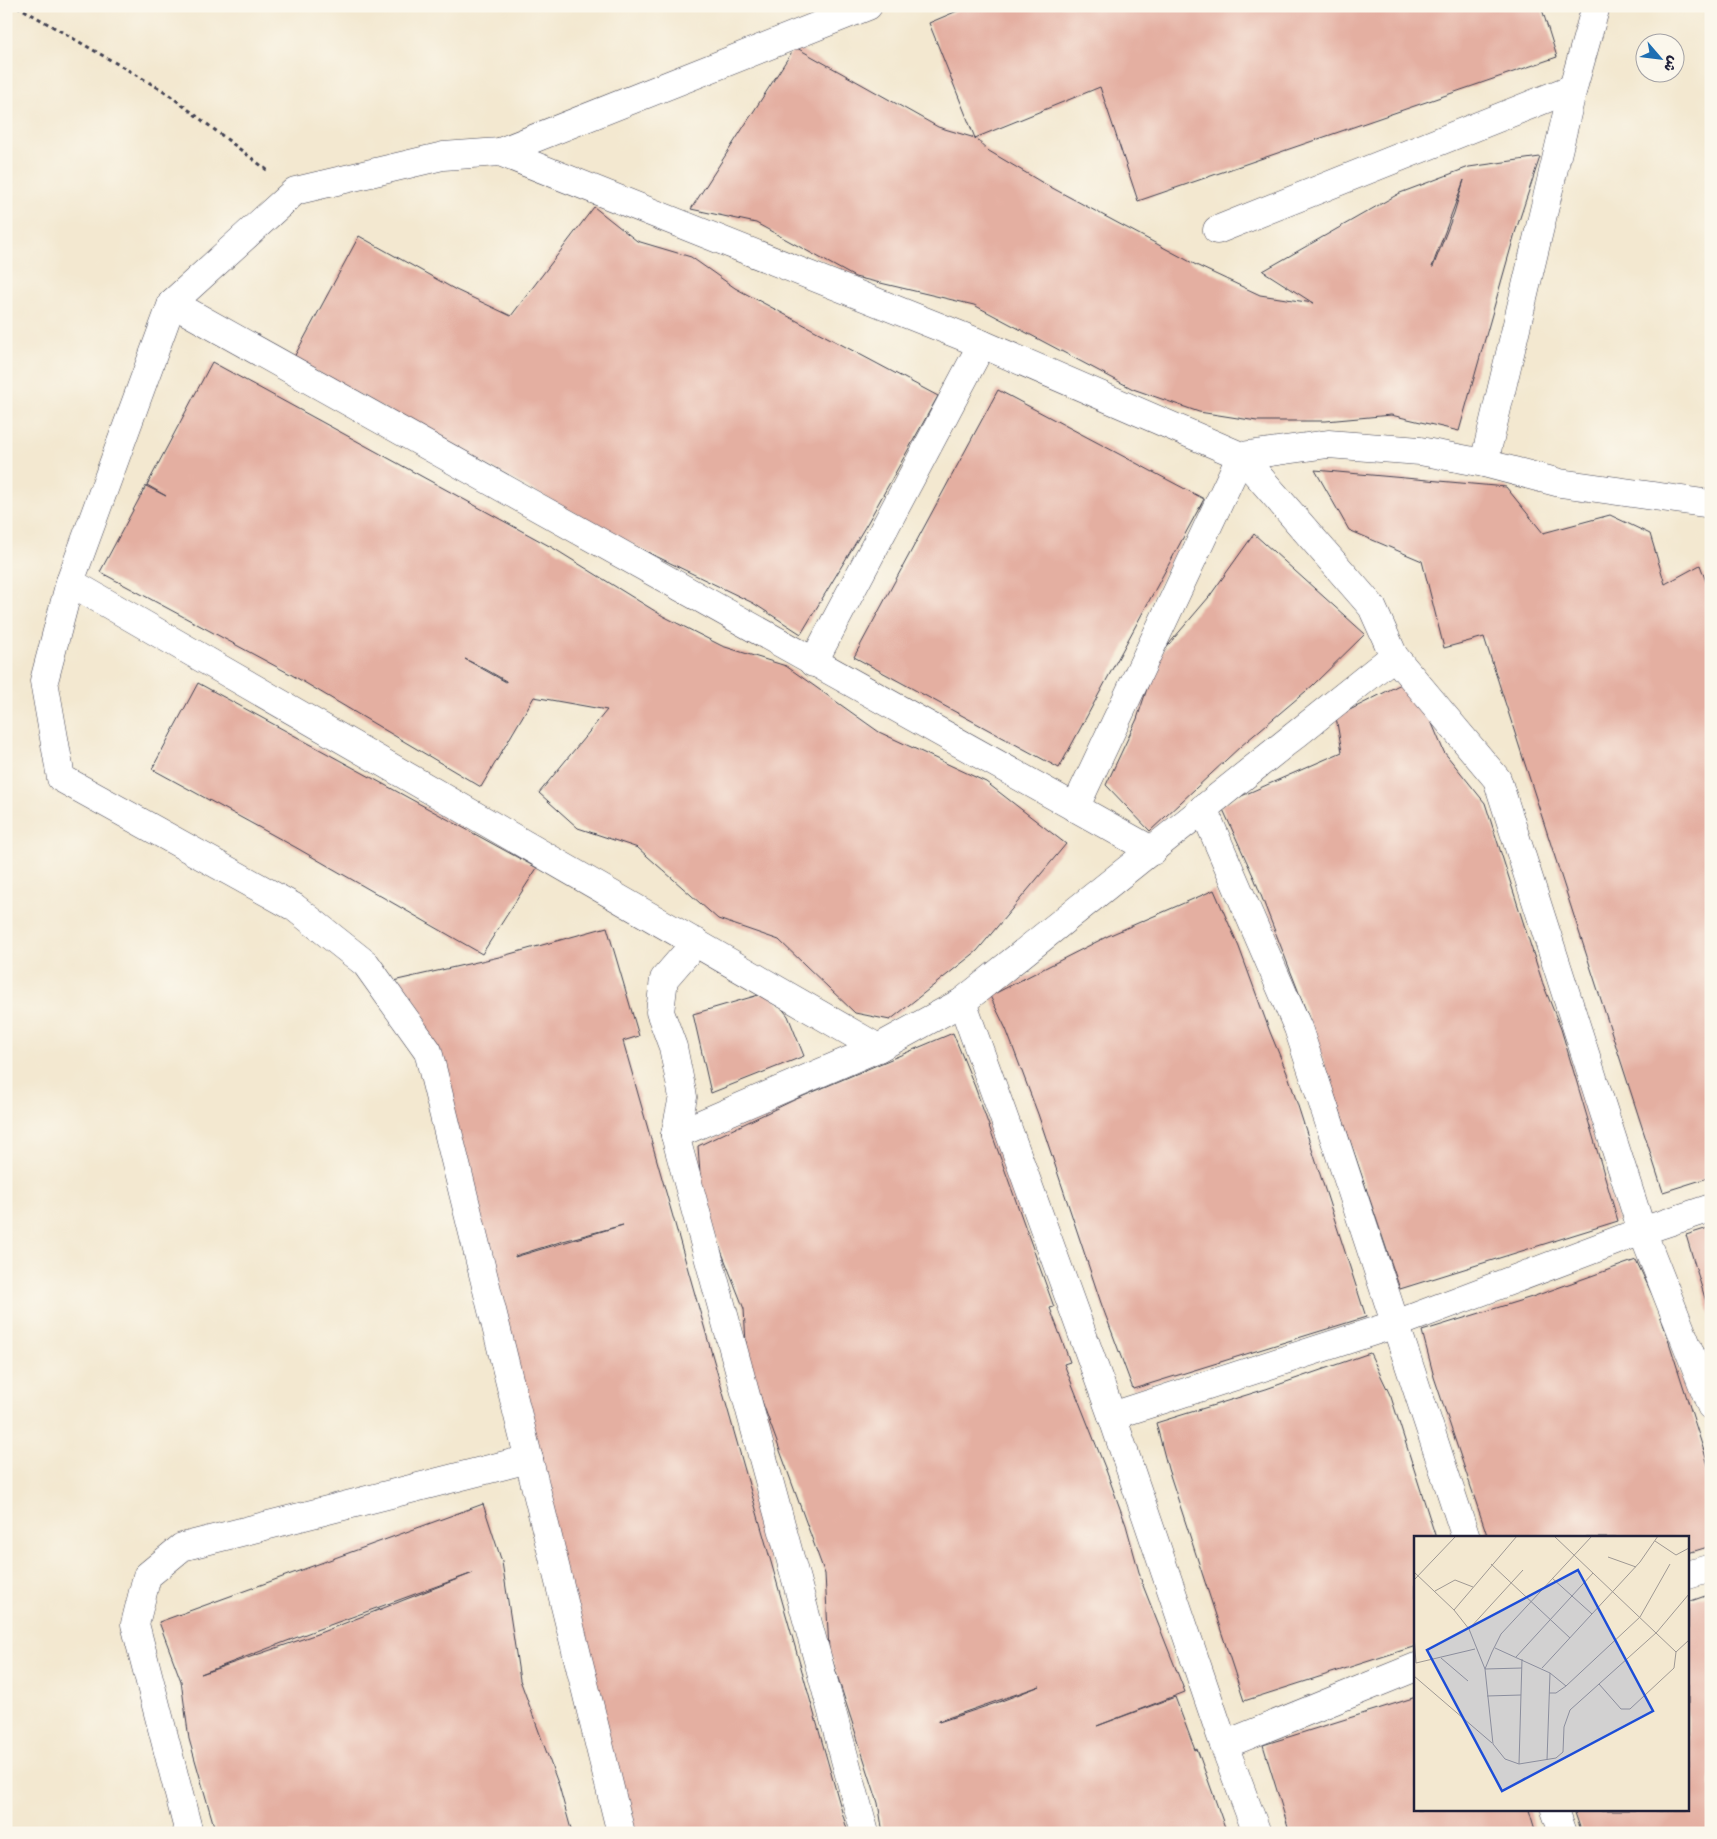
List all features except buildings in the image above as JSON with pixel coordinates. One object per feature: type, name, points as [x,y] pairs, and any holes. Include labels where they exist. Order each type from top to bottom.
[{"type":"street","points":[[621,1833],[428,1051],[366,964],[294,907],[61,778],[44,681],[70,582],[172,303],[294,191],[443,156],[500,152],[868,6]]},
{"type":"street","points":[[1484,463],[1572,88],[1596,6]]},
{"type":"street","points":[[1217,230],[1572,88]]},
{"type":"street","points":[[500,152],[982,344],[1241,456],[1372,607],[1394,656],[1497,779],[1642,1231],[1711,1406]]},
{"type":"street","points":[[172,303],[813,663],[1153,851]]},
{"type":"street","points":[[813,663],[982,344]]},
{"type":"street","points":[[1241,456],[1328,444],[1420,451],[1484,463],[1560,483],[1710,508]]},
{"type":"street","points":[[1075,808],[1241,456]]},
{"type":"street","points":[[70,582],[878,1048]]},
{"type":"street","points":[[675,1135],[878,1048],[962,1002],[1153,851],[1203,808],[1394,656]]},
{"type":"street","points":[[1203,808],[1298,1028],[1465,1536]]},
{"type":"street","points":[[696,942],[664,979],[660,1012],[672,1047],[683,1097],[675,1135],[866,1833]]},
{"type":"street","points":[[962,1002],[1112,1416],[1224,1746],[1257,1833]]},
{"type":"street","points":[[1112,1416],[1396,1324],[1642,1231],[1711,1208]]},
{"type":"street","points":[[188,1833],[135,1624],[147,1576],[182,1547],[529,1459]]},
{"type":"street","points":[[1690,1573],[1711,1568]]},
{"type":"street","points":[[1224,1746],[1414,1668]]},
{"type":"street","points":[[1557,1812],[1563,1833]]},
{"type":"path","points":[[17,6],[164,91],[294,191]]}]
